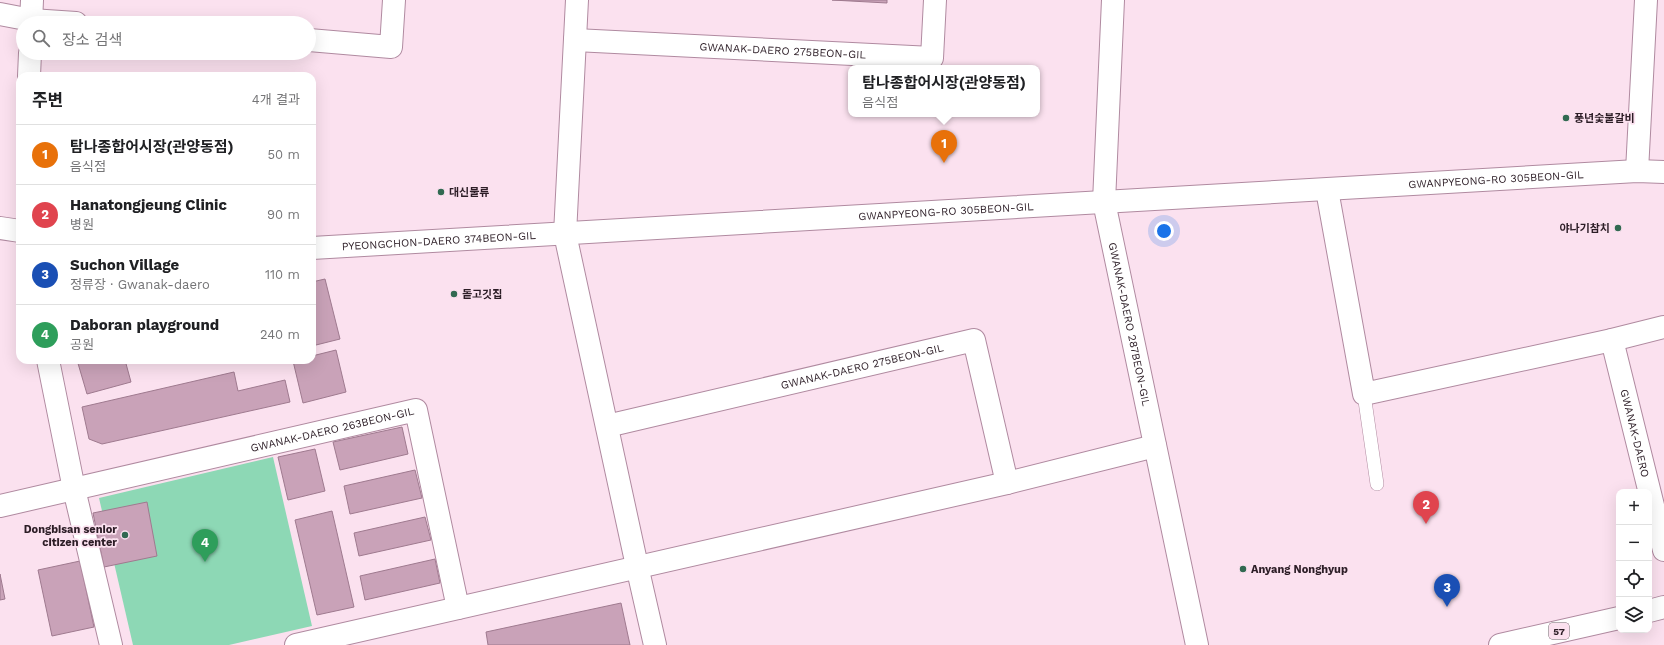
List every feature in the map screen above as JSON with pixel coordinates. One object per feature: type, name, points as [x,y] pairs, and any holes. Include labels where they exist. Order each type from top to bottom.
[{"type":"street","points":[[316,41],[391,47],[394,0]]},
{"type":"street","points":[[577,0],[565,234],[655,645]]},
{"type":"street","name":"GWANAK-DAERO 275BEON-GIL","points":[[575,40],[932,58],[935,0]]},
{"type":"street","name":"GWANAK-DAERO 287BEON-GIL","points":[[1113,0],[1104,202],[1197,645]]},
{"type":"street","points":[[1637,171],[1646,0]]},
{"type":"street","points":[[0,14],[32,14]]},
{"type":"street","points":[[29,72],[30,60]]},
{"type":"street","name":"GWANPYEONG-RO 305BEON-GIL","points":[[565,234],[1637,171],[1664,172]]},
{"type":"street","points":[[1327,190],[1364,394],[1612,340],[1664,327]]},
{"type":"street","points":[[0,228],[16,230]]},
{"type":"street","name":"PYEONGCHON-DAERO 374BEON-GIL","points":[[316,248],[565,234]]},
{"type":"street","name":"GWANAK-DAERO 275BEON-GIL","points":[[607,426],[974,340],[1006,483]]},
{"type":"street","name":"GWANAK-DAERO","points":[[1612,340],[1664,550]]},
{"type":"street","points":[[49,364],[74,489],[112,645]]},
{"type":"street","name":"GWANAK-DAERO 263BEON-GIL","points":[[74,489],[416,410],[458,608]]},
{"type":"street","points":[[296,645],[1006,483],[1155,446]]},
{"type":"street","points":[[0,506],[74,489]]},
{"type":"street","points":[[1652,610],[1664,607]]},
{"type":"street","name":"57","points":[[1500,645],[1616,619]]},
{"type":"lane","points":[[1364,394],[1377,484]]},
{"type":"green space","points":[[273,457],[312,626],[229,645],[133,645],[99,498]]},
{"type":"building","points":[[832,0],[887,0],[887,3]]},
{"type":"building","points":[[325,279],[340,339],[316,345],[316,281]]},
{"type":"building","points":[[336,350],[346,392],[303,403],[294,364],[316,364],[316,355]]},
{"type":"building","points":[[78,364],[126,364],[131,382],[87,394]]},
{"type":"building","points":[[234,372],[238,391],[285,380],[290,402],[102,444],[89,439],[82,407]]},
{"type":"building","points":[[402,427],[408,454],[340,470],[333,442]]},
{"type":"building","points":[[315,449],[325,491],[288,500],[278,457]]},
{"type":"building","points":[[415,470],[422,498],[350,514],[344,486]]},
{"type":"building","name":"Dongbisan senior citizen center","points":[[147,502],[157,556],[104,567],[93,513]]},
{"type":"building","points":[[332,511],[354,607],[317,615],[295,520]]},
{"type":"building","points":[[425,517],[431,540],[359,556],[354,533]]},
{"type":"building","points":[[435,559],[440,583],[365,600],[360,576]]},
{"type":"building","points":[[80,561],[94,627],[52,636],[38,570]]},
{"type":"building","points":[[0,574],[5,599],[0,600]]},
{"type":"building","points":[[621,603],[630,645],[488,645],[486,632]]},
{"type":"place","name":"풍년숯불갈비","points":[[1566,118]]},
{"type":"place","name":"탐나종합어시장(관양동점)","points":[[944,163]]},
{"type":"place","name":"대신물류","points":[[441,192]]},
{"type":"place","name":"야나기참치","points":[[1618,228]]},
{"type":"place","name":"돝고깃집","points":[[454,294]]},
{"type":"place","name":"Hanatongjeung Clinic","points":[[1426,524]]},
{"type":"place","name":"Dongbisan senior citizen center","points":[[125,535]]},
{"type":"place","name":"Daboran playground","points":[[205,562]]},
{"type":"place","name":"Anyang Nonghyup","points":[[1243,569]]},
{"type":"place","name":"Suchon Village","points":[[1447,607]]}]
